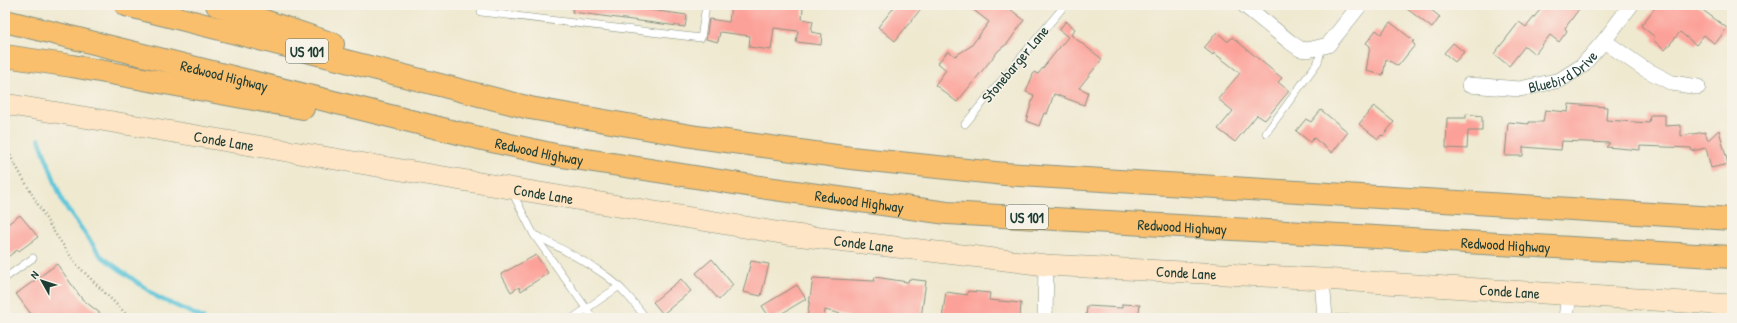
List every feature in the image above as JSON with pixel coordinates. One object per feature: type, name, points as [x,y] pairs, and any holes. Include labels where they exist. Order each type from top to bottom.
[{"type":"highway","name":"US 101","points":[[126,5],[530,108],[697,137],[851,158],[1006,174],[1732,219]]},
{"type":"highway","points":[[217,5],[487,97]]},
{"type":"highway","name":"Redwood Highway","points":[[5,21],[483,139],[555,155],[947,213],[1732,257]]},
{"type":"highway","points":[[5,56],[72,66],[247,99],[483,139]]},
{"type":"street","points":[[1244,5],[1290,42],[1300,49],[1308,50],[1328,45],[1360,5]]},
{"type":"street","name":"Bluebird Drive","points":[[1469,85],[1520,89],[1560,80],[1582,66],[1604,41],[1631,5]]},
{"type":"street","points":[[1604,41],[1643,68],[1672,83],[1698,87]]},
{"type":"street","name":"Conde Lane","points":[[5,104],[787,234],[1046,265],[1322,279],[1568,308],[1732,305]]},
{"type":"street","points":[[1045,318],[1046,265]]},
{"type":"street","points":[[1322,279],[1324,318]]},
{"type":"lane","points":[[482,5],[481,12],[701,38],[706,5]]},
{"type":"lane","name":"Stonebarger Lane","points":[[965,124],[1065,5]]},
{"type":"lane","points":[[1266,133],[1318,62],[1322,47]]},
{"type":"lane","points":[[509,187],[534,235],[593,318]]},
{"type":"lane","points":[[534,235],[600,272],[632,300],[646,318]]},
{"type":"lane","points":[[5,278],[33,258]]},
{"type":"lane","points":[[573,318],[618,287]]},
{"type":"lane","points":[[1339,318],[1346,318]]},
{"type":"path","points":[[5,140],[12,159],[29,189],[52,229],[76,264],[130,318]]},
{"type":"building","points":[[573,5],[614,5],[687,15],[685,27],[572,12]]},
{"type":"building","points":[[731,5],[793,5],[793,7],[803,8],[802,19],[813,21],[811,32],[822,34],[821,45],[796,42],[798,31],[774,28],[771,50],[749,47],[750,36],[720,32],[718,42],[706,39],[709,19],[729,22]]},
{"type":"building","points":[[896,5],[924,5],[895,41],[878,27]]},
{"type":"building","points":[[967,5],[1005,5],[1024,20],[1008,43],[999,50],[957,102],[935,85],[946,70],[938,63],[948,51],[955,56],[971,46],[989,22]]},
{"type":"building","points":[[1402,5],[1425,5],[1440,17],[1432,28]]},
{"type":"building","points":[[1544,5],[1582,5],[1565,28],[1567,31],[1559,42],[1550,35],[1535,54],[1525,46],[1509,66],[1494,54],[1519,22],[1526,27]]},
{"type":"building","points":[[1657,5],[1696,5],[1727,28],[1715,44],[1704,35],[1696,45],[1680,32],[1665,50],[1653,40],[1655,37],[1641,26]]},
{"type":"building","points":[[1066,21],[1075,29],[1071,35],[1102,59],[1079,88],[1088,92],[1084,105],[1054,94],[1047,114],[1044,113],[1039,126],[1026,121],[1034,95],[1026,92],[1034,72],[1038,74],[1068,37],[1059,30]]},
{"type":"building","points":[[1390,22],[1414,41],[1412,42],[1415,45],[1398,66],[1386,59],[1383,75],[1366,71],[1370,46],[1366,43],[1376,30],[1381,34]]},
{"type":"building","points":[[1217,32],[1227,41],[1229,41],[1232,37],[1282,78],[1278,82],[1289,91],[1265,120],[1257,115],[1235,142],[1218,129],[1233,111],[1218,99],[1240,73],[1214,53],[1213,55],[1204,48]]},
{"type":"building","points":[[1453,43],[1464,52],[1455,62],[1444,53]]},
{"type":"building","points":[[1569,104],[1607,107],[1606,120],[1649,123],[1650,115],[1665,115],[1665,126],[1681,125],[1681,136],[1705,132],[1708,140],[1719,130],[1728,164],[1711,168],[1706,148],[1692,151],[1691,148],[1640,146],[1640,150],[1606,147],[1610,143],[1562,141],[1561,150],[1523,147],[1523,156],[1505,156],[1508,122],[1529,124],[1529,122],[1543,122],[1545,110],[1568,112]]},
{"type":"building","points":[[1374,106],[1394,122],[1383,136],[1381,135],[1378,139],[1359,124]]},
{"type":"building","points":[[1321,110],[1348,132],[1332,153],[1314,138],[1310,142],[1296,131],[1306,119],[1311,122]]},
{"type":"building","points":[[1466,114],[1482,116],[1482,131],[1468,131],[1467,149],[1446,148],[1447,118],[1466,118]]},
{"type":"building","points":[[20,215],[38,237],[5,259],[5,226]]},
{"type":"building","points":[[536,255],[548,273],[521,291],[519,287],[511,292],[501,274]]},
{"type":"building","points":[[712,259],[733,285],[719,300],[696,273]]},
{"type":"building","points":[[751,261],[769,264],[761,296],[743,292]]},
{"type":"building","points":[[57,264],[82,299],[106,318],[34,318],[16,294]]},
{"type":"building","points":[[875,277],[908,282],[909,279],[926,281],[921,318],[848,318],[849,316],[825,310],[824,318],[807,318],[813,278],[874,281]]},
{"type":"building","points":[[681,279],[691,291],[663,314],[653,302]]},
{"type":"building","points":[[797,285],[806,299],[774,318],[770,318],[762,306]]},
{"type":"building","points":[[968,291],[990,293],[989,300],[1021,303],[1020,318],[942,318],[946,292],[967,295]]},
{"type":"building","points":[[1122,304],[1140,305],[1138,318],[1086,318],[1087,306],[1122,308]]},
{"type":"waterway","points":[[39,139],[63,203],[101,256],[159,298],[203,318]]},
{"type":"waterway","points":[[1456,318],[1455,315],[1509,318]]}]
